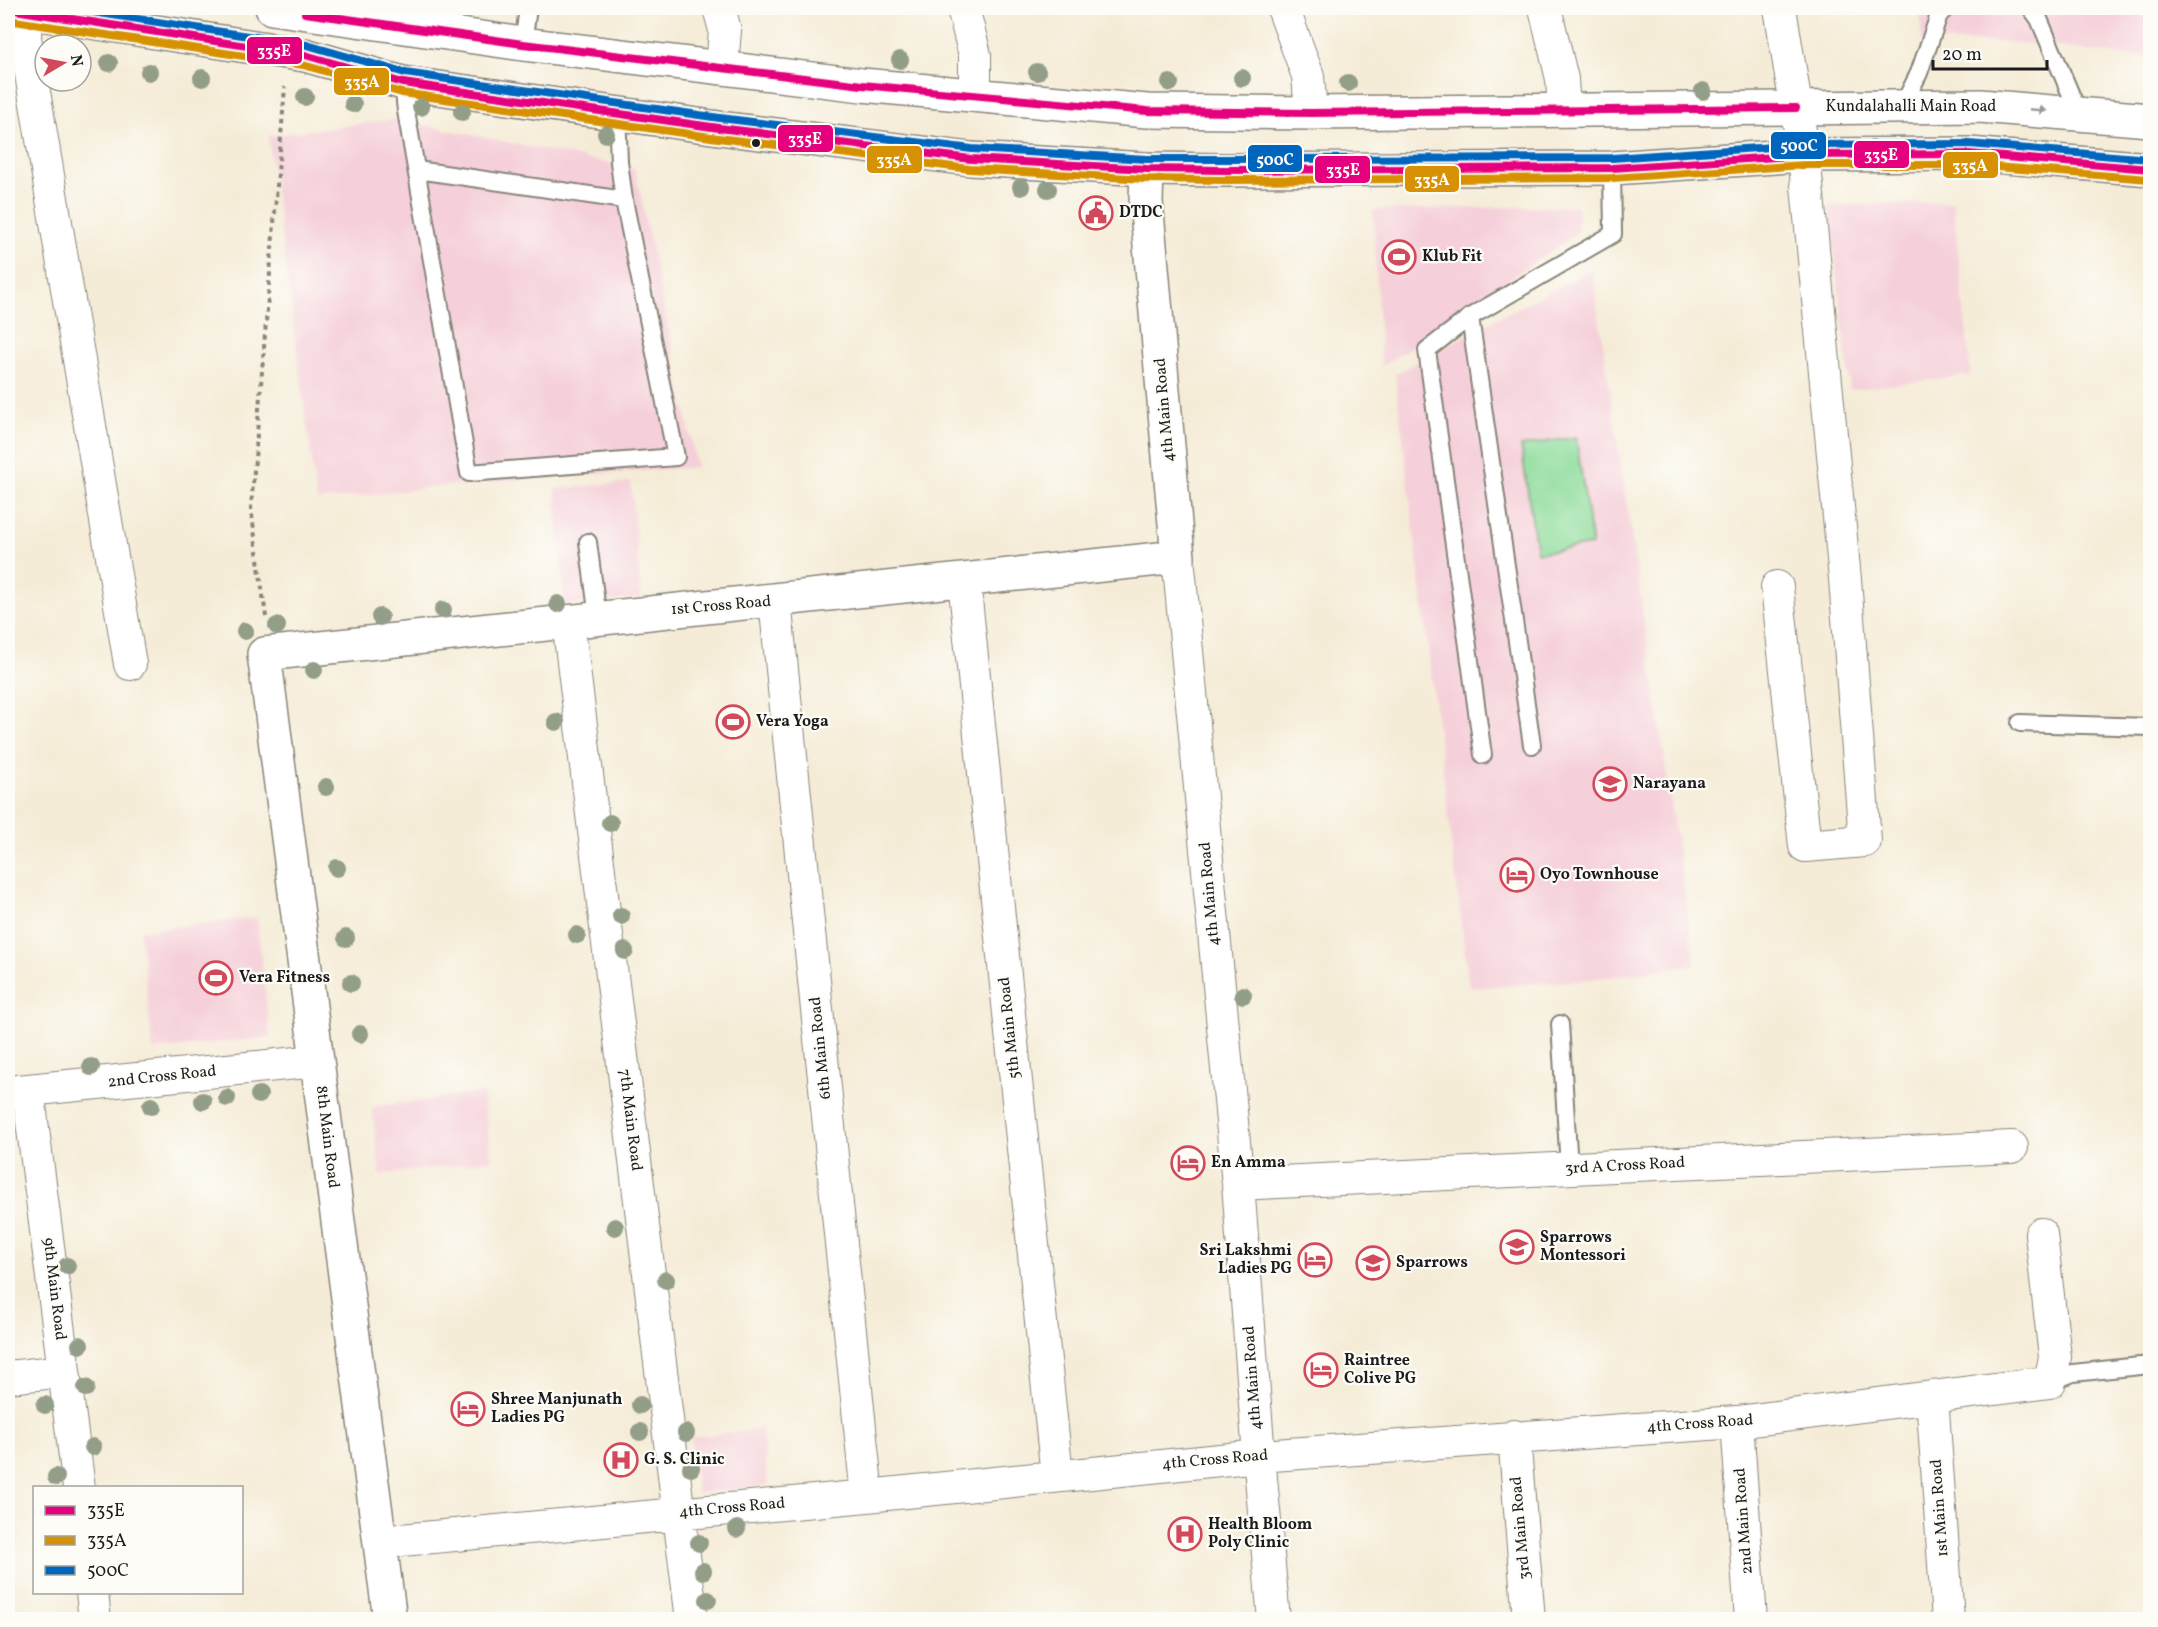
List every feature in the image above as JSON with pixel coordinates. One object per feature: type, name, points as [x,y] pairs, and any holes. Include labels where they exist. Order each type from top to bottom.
[{"type":"main road","name":"Kundalahalli Main Road","points":[[272,8],[399,17],[523,44],[862,85],[1147,111],[1311,113],[1980,105],[2151,120]]},
{"type":"main road","points":[[17,11],[305,55],[403,83],[730,130],[971,159],[1147,169],[1235,170],[1612,168],[1804,155],[1969,154],[2151,169]]},
{"type":"main road","name":"4th Main Road","points":[[1147,169],[1146,201],[1178,557]]},
{"type":"main road","name":"1st Cross Road","points":[[264,654],[1178,557]]},
{"type":"main road","name":"8th Main Road","points":[[264,654],[390,1620]]},
{"type":"street","points":[[719,8],[725,30],[722,67]]},
{"type":"street","points":[[963,8],[975,55],[975,96]]},
{"type":"street","points":[[1283,8],[1308,76],[1311,113]]},
{"type":"street","points":[[1545,8],[1562,79],[1564,110]]},
{"type":"street","points":[[1777,587],[1805,846],[1865,841],[1845,579],[1804,155],[1780,8]]},
{"type":"street","points":[[17,11],[25,38],[130,664]]},
{"type":"street","name":"4th Main Road","points":[[1178,557],[1238,1184],[1274,1620]]},
{"type":"street","name":"5th Main Road","points":[[964,580],[1057,1476]]},
{"type":"street","name":"6th Main Road","points":[[775,601],[867,1496]]},
{"type":"street","name":"7th Main Road","points":[[583,620],[692,1620]]},
{"type":"street","name":"2nd Cross Road","points":[[18,1091],[317,1061]]},
{"type":"street","name":"9th Main Road","points":[[18,1091],[64,1371],[79,1486]]},
{"type":"street","name":"3rd A Cross Road","points":[[1238,1184],[2012,1147]]},
{"type":"street","points":[[2041,1234],[2055,1357],[2050,1382]]},
{"type":"street","points":[[8,1377],[64,1371]]},
{"type":"street","name":"4th Cross Road","points":[[380,1542],[1259,1456],[1514,1436],[1737,1422],[2050,1382]]},
{"type":"street","name":"1st Main Road","points":[[1932,1397],[1948,1620]]},
{"type":"street","name":"2nd Main Road","points":[[1737,1422],[1751,1620]]},
{"type":"street","name":"3rd Main Road","points":[[1514,1436],[1528,1620]]},
{"type":"street","points":[[92,1594],[95,1620]]},
{"type":"lane","points":[[523,44],[528,8]]},
{"type":"lane","points":[[1902,107],[1919,73],[1939,15],[1946,8]]},
{"type":"lane","points":[[2031,8],[2039,19],[2079,114]]},
{"type":"lane","points":[[403,83],[469,473],[676,457],[624,200],[619,162],[617,113]]},
{"type":"lane","points":[[1483,755],[1427,350],[1470,317],[1612,234],[1612,168]]},
{"type":"lane","points":[[417,170],[624,200]]},
{"type":"lane","points":[[1470,317],[1532,745]]},
{"type":"lane","points":[[583,620],[588,542]]},
{"type":"lane","points":[[2020,723],[2151,727]]},
{"type":"lane","points":[[1560,1024],[1569,1168]]},
{"type":"lane","points":[[2050,1382],[2073,1373],[2151,1365]]},
{"type":"path","points":[[264,654],[267,631],[252,508],[286,77]]},
{"type":"shaded area","points":[[1920,8],[2150,8],[2150,58],[2020,43],[1922,41]]},
{"type":"shaded area","points":[[396,119],[635,169],[697,467],[459,484],[317,501],[268,136]]},
{"type":"shaded area","points":[[1953,202],[1971,375],[1850,390],[1829,206]]},
{"type":"shaded area","points":[[1578,206],[1577,233],[1381,367],[1373,210]]},
{"type":"shaded area","points":[[1592,270],[1695,965],[1577,981],[1469,988],[1395,374]]},
{"type":"shaded area","points":[[631,482],[641,598],[565,605],[555,489]]},
{"type":"shaded area","points":[[257,918],[270,1037],[153,1050],[140,931]]},
{"type":"shaded area","points":[[483,1093],[492,1160],[380,1175],[372,1107]]},
{"type":"shaded area","points":[[762,1429],[768,1485],[697,1493],[691,1437]]},
{"type":"green space","points":[[1576,437],[1592,545],[1537,553],[1521,446]]},
{"type":"transit line","name":"500C","points":[[67,8],[307,45],[405,73],[720,118],[972,149],[1147,159],[1612,158],[1803,145],[1969,144],[2150,159]]},
{"type":"transit line","name":"335E","points":[[8,9],[305,55],[403,83],[719,128],[971,159],[1147,169],[1223,170],[1612,168],[1804,155],[1969,154],[2150,169]]},
{"type":"transit line","name":"335E","points":[[305,13],[523,44],[862,85],[1147,111],[1311,113],[1796,108]]},
{"type":"transit line","name":"335A","points":[[8,20],[303,65],[402,93],[718,138],[970,169],[1146,179],[1223,180],[1612,178],[1804,165],[1969,165],[2149,179]]},
{"type":"place","name":"DTDC","points":[[1096,213]]},
{"type":"place","name":"Klub Fit","points":[[1399,257]]},
{"type":"place","name":"Vera Yoga","points":[[733,722]]},
{"type":"place","name":"Narayana","points":[[1610,784]]},
{"type":"place","name":"Oyo Townhouse","points":[[1517,875]]},
{"type":"place","name":"Vera Fitness","points":[[216,978]]},
{"type":"place","name":"En Amma","points":[[1188,1163]]},
{"type":"place","name":"Sparrows Montessori","points":[[1517,1247]]},
{"type":"place","name":"Sri Lakshmi Ladies PG","points":[[1315,1260]]},
{"type":"place","name":"Sparrows","points":[[1373,1263]]},
{"type":"place","name":"Raintree Colive PG","points":[[1321,1370]]},
{"type":"place","name":"Shree Manjunath Ladies PG","points":[[468,1409]]},
{"type":"place","name":"G. S. Clinic","points":[[621,1460]]},
{"type":"place","name":"Health Bloom Poly Clinic","points":[[1185,1534]]}]
